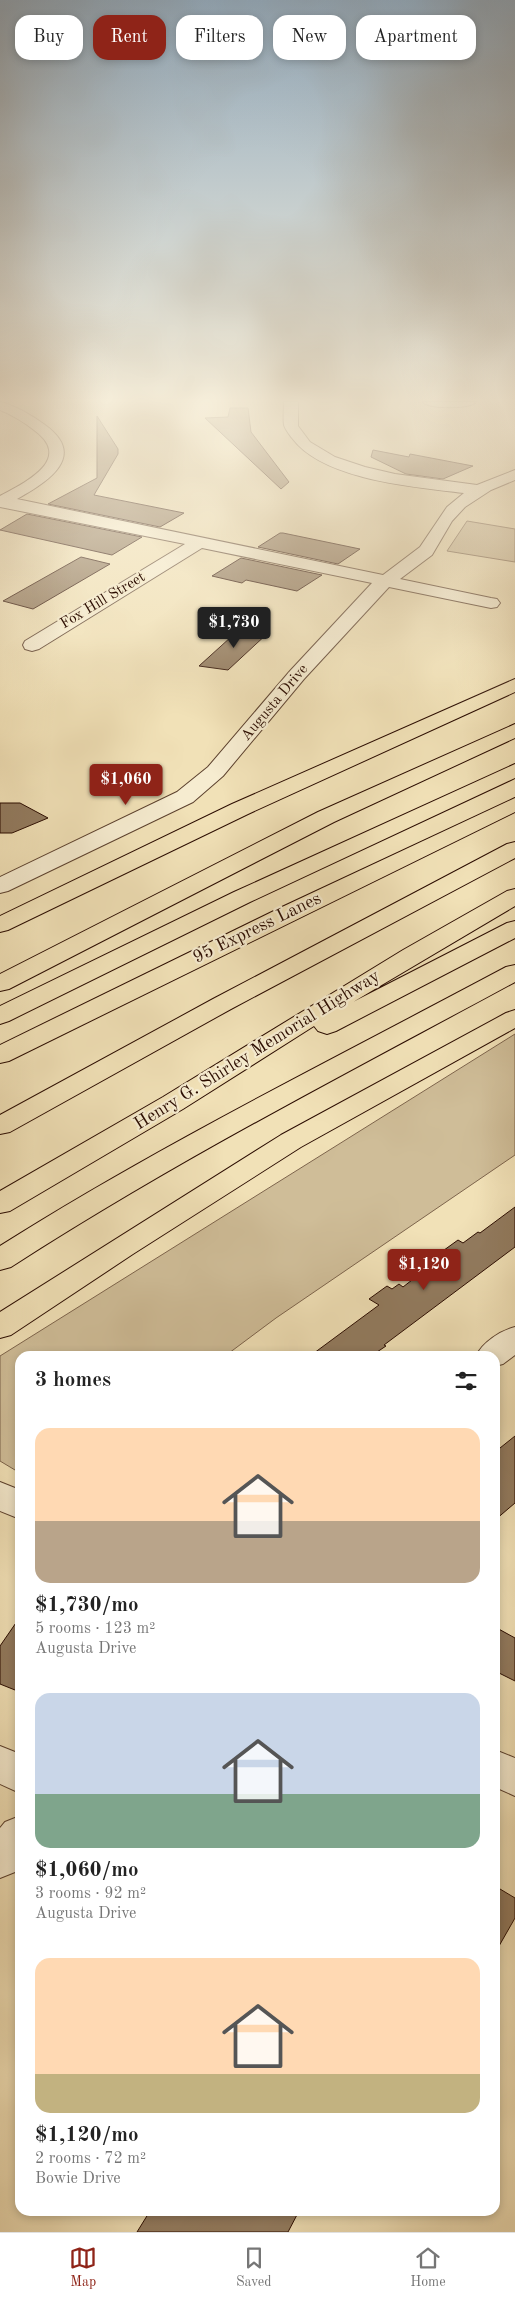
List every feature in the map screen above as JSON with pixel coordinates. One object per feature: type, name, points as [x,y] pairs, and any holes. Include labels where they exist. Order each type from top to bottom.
[{"type":"highway","points":[[0,925],[240,809],[515,685]]},
{"type":"highway","points":[[0,984],[318,821],[515,730]]},
{"type":"highway","points":[[0,1016],[242,898],[515,770]]},
{"type":"highway","name":"95 Express Lanes","points":[[0,1055],[515,804]]},
{"type":"highway","points":[[0,1126],[222,1004],[515,849]]},
{"type":"highway","name":"Henry G. Shirley Memorial Highway","points":[[0,1204],[173,1103],[332,1004],[515,896]]},
{"type":"highway","points":[[0,1076],[290,912]]},
{"type":"highway","points":[[173,1103],[341,1020],[515,928]]},
{"type":"highway","points":[[0,1260],[38,1234],[235,1120],[515,972]]},
{"type":"highway","points":[[0,1327],[122,1247],[291,1141],[515,1018]]},
{"type":"street","points":[[26,506],[491,603]]},
{"type":"street","name":"Augusta Drive","points":[[0,886],[185,797],[213,776],[231,757],[254,724],[371,594],[426,551],[456,506]]},
{"type":"street","name":"Fox Hill Street","points":[[32,645],[200,542]]},
{"type":"street","points":[[498,1351],[515,1338]]},
{"type":"street","points":[[0,1495],[15,1503]]},
{"type":"street","points":[[0,1763],[15,1772]]},
{"type":"street","points":[[500,1770],[515,1778]]},
{"type":"street","points":[[0,1859],[15,1841]]},
{"type":"shaded area","points":[[467,521],[515,529],[515,562],[447,551]]},
{"type":"shaded area","points":[[515,1034],[515,1155],[276,1318],[232,1351],[15,1351],[15,1470],[0,1461],[0,1356]]},
{"type":"building","points":[[59,506],[150,506],[184,513],[160,527]]},
{"type":"building","points":[[27,514],[142,537],[112,555],[0,530]]},
{"type":"building","points":[[280,533],[360,549],[338,564],[258,547]]},
{"type":"building","points":[[81,557],[110,564],[33,609],[3,601]]},
{"type":"building","points":[[241,558],[322,575],[297,591],[246,580],[242,583],[212,576]]},
{"type":"building","points":[[242,627],[269,632],[228,670],[199,666]]},
{"type":"building","points":[[0,803],[20,803],[48,818],[12,833],[0,833]]},
{"type":"building","points":[[515,1207],[515,1247],[384,1345],[386,1346],[378,1351],[317,1351],[379,1305],[369,1299],[387,1286],[392,1289],[399,1284],[403,1287],[444,1255],[440,1253],[458,1240],[463,1243],[478,1232],[480,1233]]},
{"type":"building","points":[[515,1436],[515,1503],[500,1516],[500,1448]]},
{"type":"building","points":[[15,1624],[15,1690],[0,1684],[0,1646]]},
{"type":"building","points":[[500,1630],[515,1638],[515,1681],[500,1674]]},
{"type":"building","points":[[500,1889],[515,1898],[515,1918],[500,1944]]},
{"type":"building","points":[[147,2216],[296,2216],[288,2232],[137,2232]]}]
